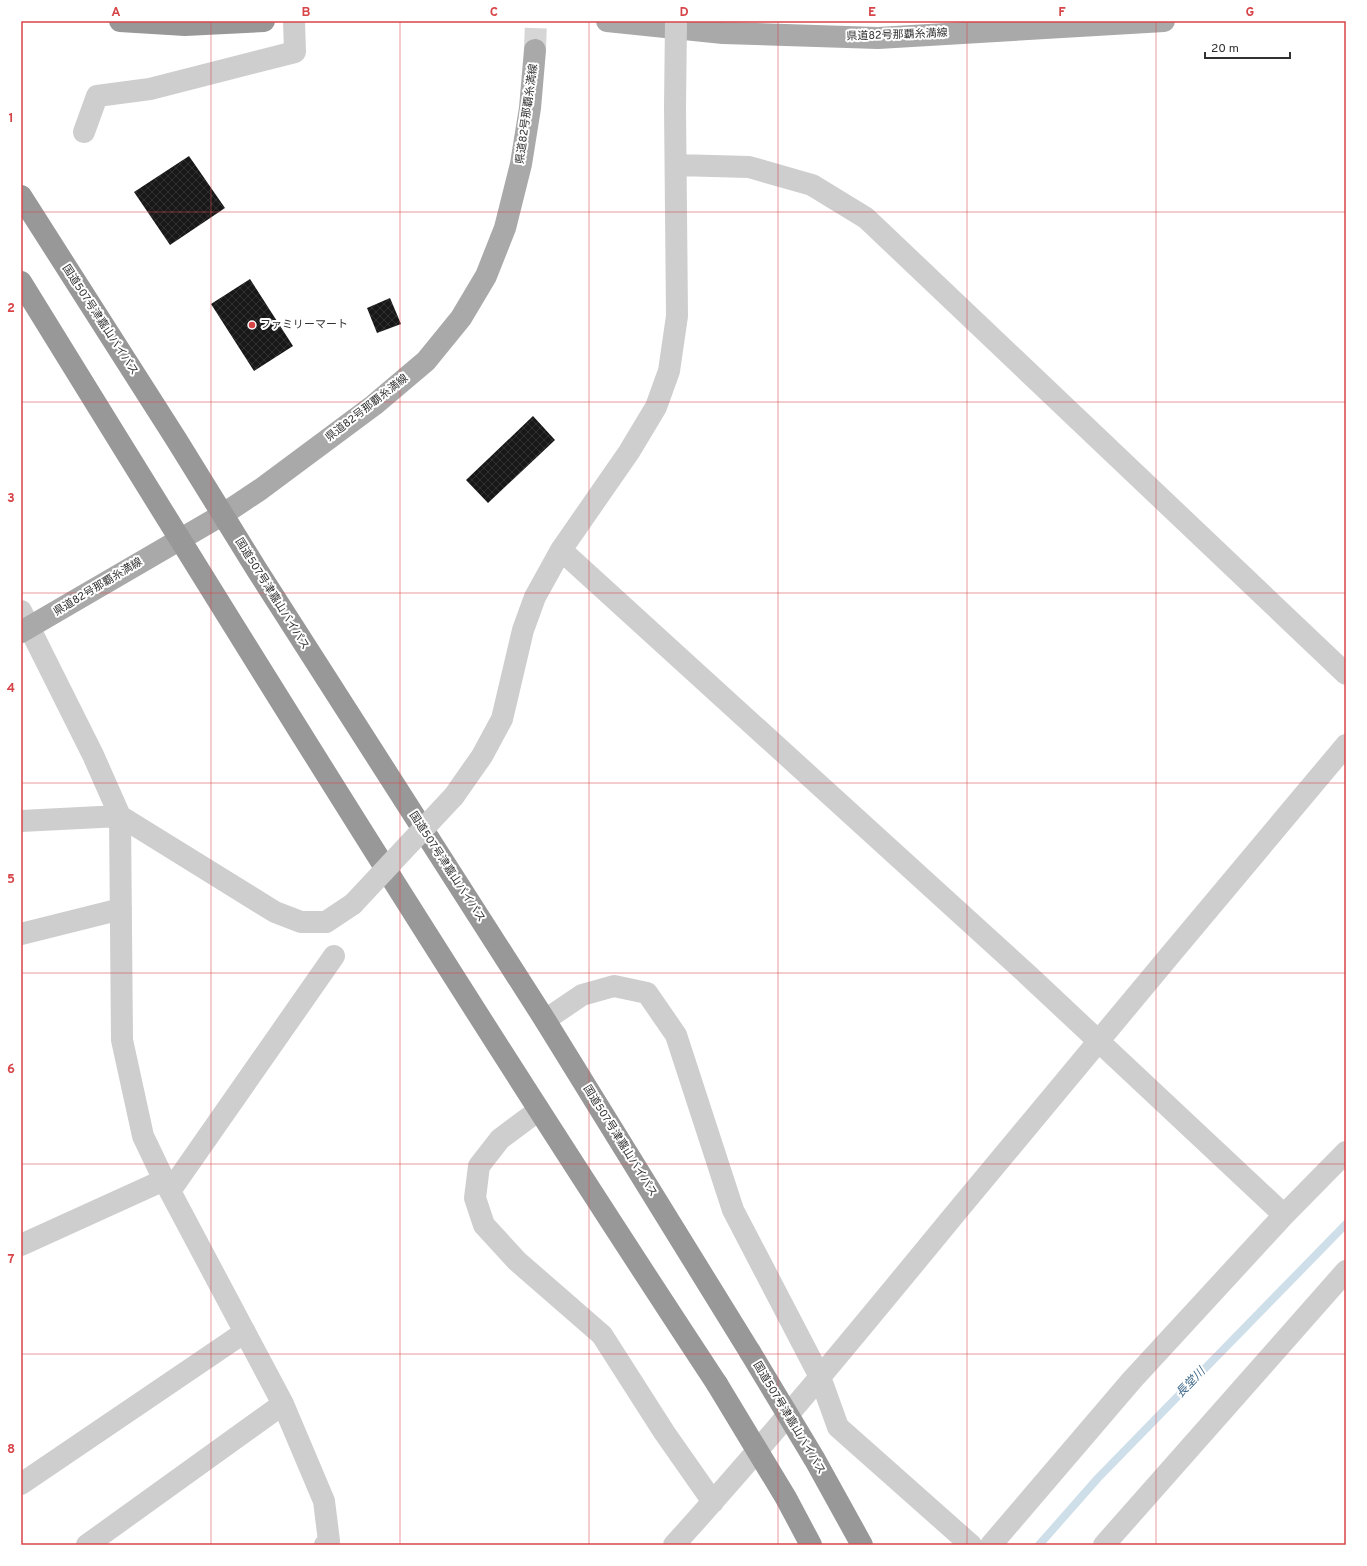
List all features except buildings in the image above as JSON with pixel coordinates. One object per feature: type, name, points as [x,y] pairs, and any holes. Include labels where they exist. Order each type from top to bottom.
[{"type":"highway","points":[[120,21],[185,25],[264,21]]},
{"type":"highway","name":"国道507号津嘉山バイパス","points":[[21,196],[176,439],[222,515],[545,1020],[750,1352],[815,1460],[862,1545]]},
{"type":"highway","points":[[21,282],[180,539],[539,1110],[717,1384],[786,1498],[811,1545]]},
{"type":"main road","name":"県道82号那覇糸満線","points":[[606,21],[723,33],[878,38],[1164,21]]},
{"type":"main road","name":"県道82号那覇糸満線","points":[[24,624],[222,515],[261,489],[374,405],[426,361],[461,318],[486,276],[505,228],[521,164],[529,115],[535,50]]},
{"type":"street","points":[[84,132],[98,96],[150,88],[295,52],[294,21]]},
{"type":"street","points":[[21,821],[120,816],[275,912],[302,922],[326,922],[353,904],[454,796],[482,756],[502,719],[523,630],[535,597],[561,550],[629,452],[656,407],[669,372],[677,316],[675,107],[676,21]]},
{"type":"street","points":[[676,165],[749,168],[805,183],[812,185],[866,218],[1346,674]]},
{"type":"street","points":[[561,550],[1023,971],[1284,1215]]},
{"type":"street","points":[[24,624],[93,755],[120,816],[122,1040],[143,1136],[167,1186],[283,1404],[324,1501],[329,1541],[325,1545]]},
{"type":"street","points":[[674,1545],[713,1502],[820,1377],[1098,1041],[1346,745]]},
{"type":"street","points":[[21,934],[121,909]]},
{"type":"street","points":[[21,1245],[167,1186],[334,956]]},
{"type":"street","points":[[545,1020],[582,995],[614,986],[647,993],[676,1035],[733,1210],[820,1377],[838,1427],[971,1545]]},
{"type":"street","points":[[539,1110],[500,1139],[479,1166],[475,1198],[484,1225],[517,1261],[602,1335],[664,1432],[713,1502]]},
{"type":"street","points":[[991,1545],[1132,1380],[1284,1215],[1346,1152]]},
{"type":"street","points":[[1104,1545],[1346,1271]]},
{"type":"street","points":[[21,1484],[245,1332]]},
{"type":"street","points":[[87,1545],[283,1404]]},
{"type":"waterway","name":"長堂川","points":[[1039,1545],[1098,1478],[1346,1224]]},
{"type":"tunnel","points":[[535,50],[536,21]]},
{"type":"place","name":"ファミリーマート","points":[[252,325]]}]
